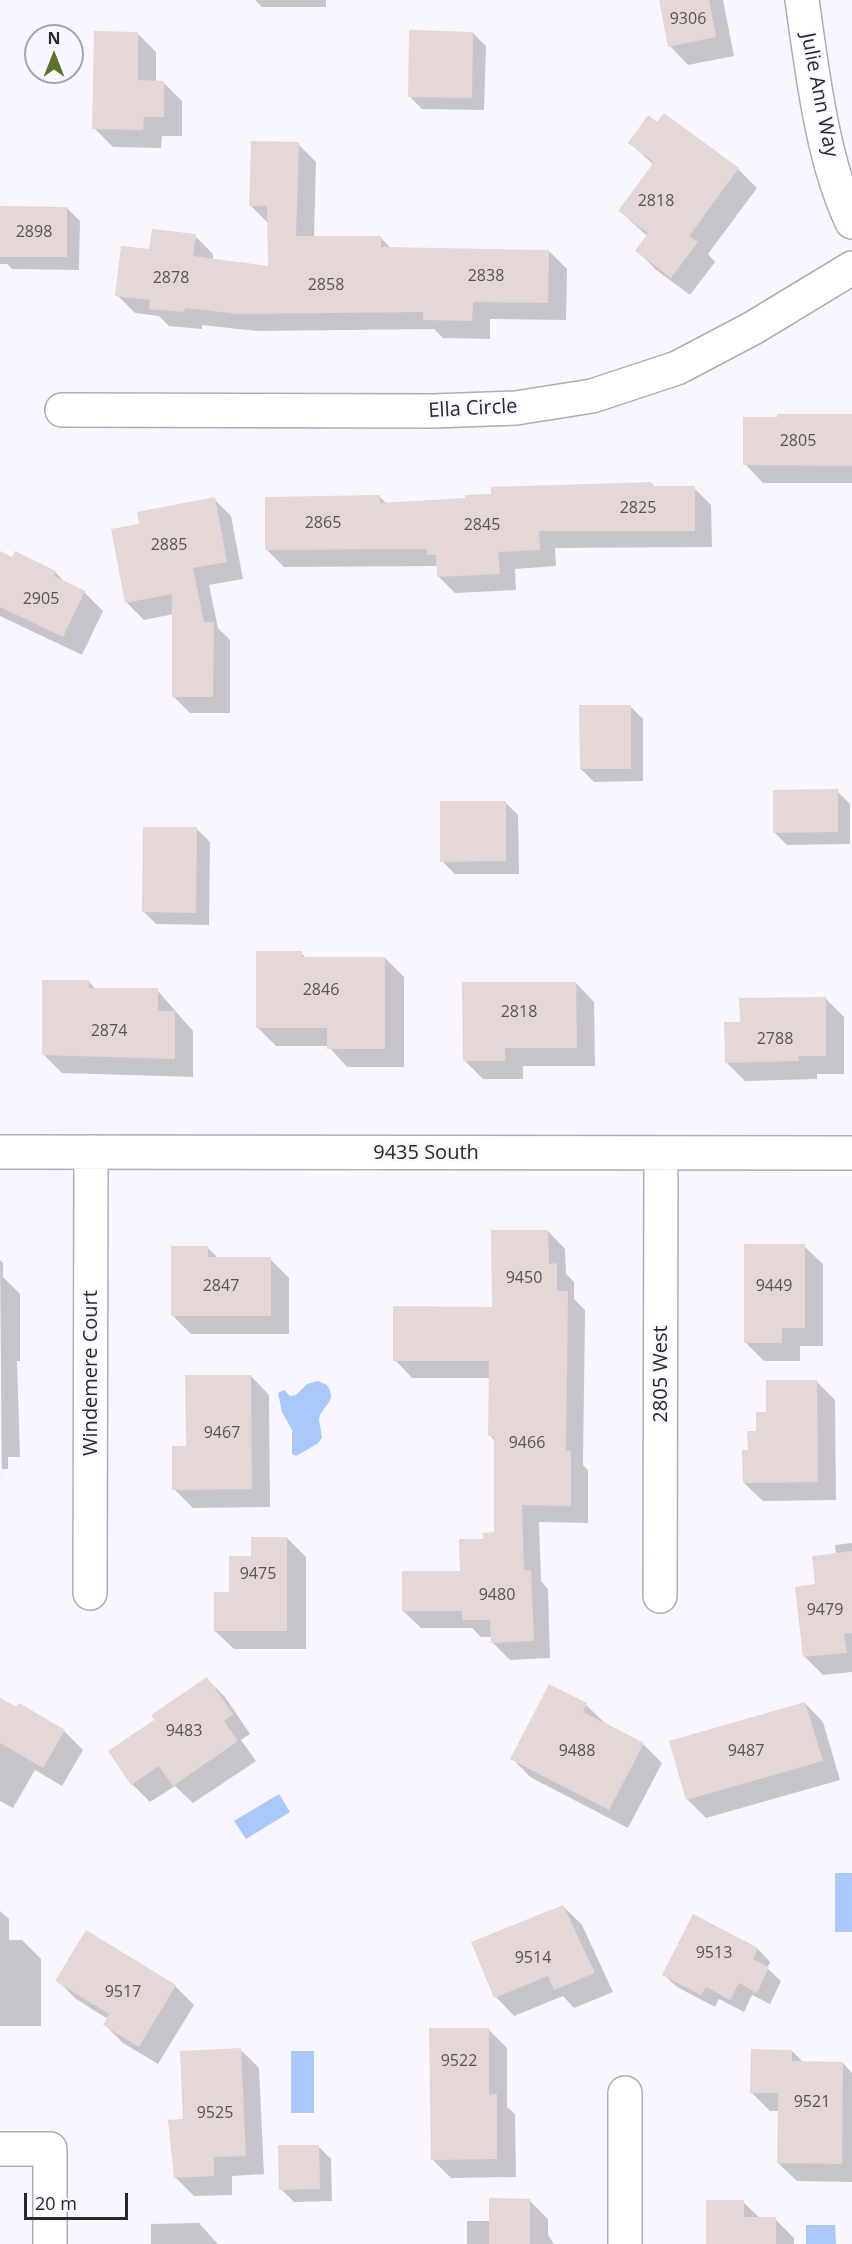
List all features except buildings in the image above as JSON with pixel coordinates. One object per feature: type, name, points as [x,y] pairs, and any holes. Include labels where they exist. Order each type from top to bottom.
[{"type":"street","name":"Julie Ann Way","points":[[802,0],[815,83],[834,171],[852,222]]},
{"type":"street","name":"Ella Circle","points":[[63,410],[445,411],[516,408],[592,396],[677,368],[753,328],[852,268]]},
{"type":"street","name":"9435 South","points":[[0,1152],[852,1154]]},
{"type":"street","name":"Windemere Court","points":[[90,1593],[92,1152]]},
{"type":"street","name":"2805 West","points":[[660,1596],[661,1153]]},
{"type":"street","points":[[625,2093],[625,2244]]},
{"type":"street","points":[[0,2149],[50,2149],[50,2244]]},
{"type":"water","points":[[318,1381],[327,1385],[331,1395],[319,1419],[322,1438],[317,1444],[296,1456],[292,1454],[292,1430],[282,1412],[278,1393],[284,1390],[290,1396],[296,1395],[307,1384]]},
{"type":"water","points":[[279,1794],[290,1812],[246,1839],[234,1821]]},
{"type":"water","points":[[835,1873],[852,1873],[852,1932],[835,1932]]},
{"type":"water","points":[[291,2051],[314,2051],[314,2113],[291,2113]]},
{"type":"water","points":[[806,2225],[835,2225],[836,2244],[806,2244]]}]
